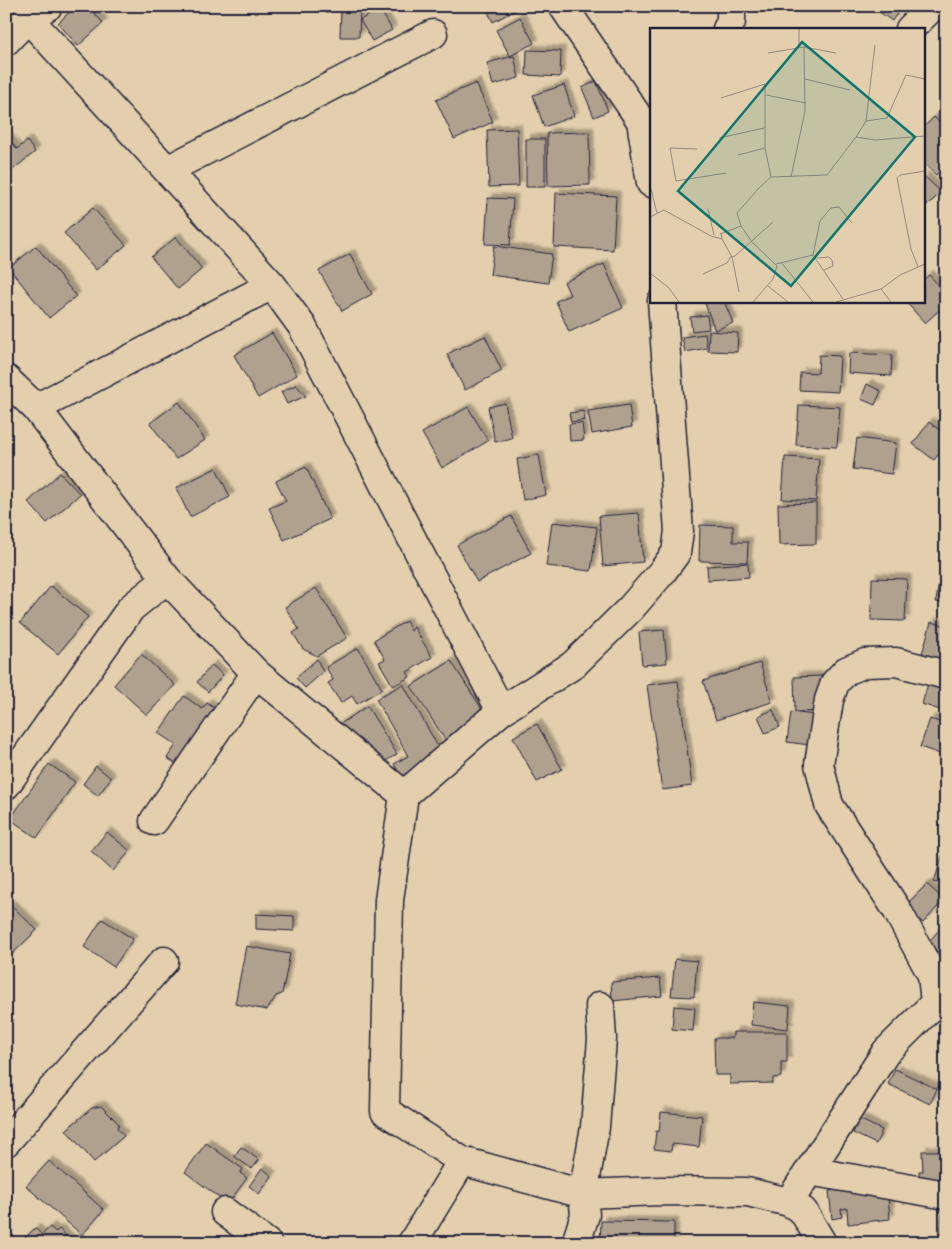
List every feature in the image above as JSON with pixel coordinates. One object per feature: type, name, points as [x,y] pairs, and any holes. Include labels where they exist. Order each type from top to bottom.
[{"type":"street","points":[[563,6],[646,117],[650,171]]},
{"type":"street","points":[[728,28],[731,22],[731,6]]},
{"type":"street","points":[[911,28],[933,6]]},
{"type":"street","points":[[7,38],[38,12],[167,170],[272,285],[302,326],[500,711]]},
{"type":"street","points":[[167,170],[433,34]]},
{"type":"street","points":[[36,408],[272,285]]},
{"type":"street","points":[[662,302],[679,531],[676,553],[631,608],[573,666],[500,711],[404,795],[389,900],[385,1111],[462,1161],[583,1194],[661,1191],[747,1192],[789,1202],[803,1211],[822,1243]]},
{"type":"street","points":[[6,379],[36,408],[167,579],[256,673],[404,795]]},
{"type":"street","points":[[6,785],[131,608],[167,579]]},
{"type":"street","points":[[789,1202],[886,1052],[941,1002],[932,975],[897,910],[829,805],[819,764],[829,700],[835,683],[846,671],[865,663],[896,662],[946,674]]},
{"type":"street","points":[[154,821],[256,673]]},
{"type":"street","points":[[6,1142],[164,961]]},
{"type":"street","points":[[576,1243],[585,1215],[583,1194],[596,1117],[602,1039],[600,1006]]},
{"type":"street","points":[[412,1243],[462,1161]]},
{"type":"street","points":[[809,1171],[946,1195]]},
{"type":"street","points":[[225,1212],[267,1243]]},
{"type":"building","points":[[76,6],[88,6],[103,23],[78,46],[58,23]]},
{"type":"building","points":[[485,6],[521,6],[521,7],[493,22]]},
{"type":"building","points":[[871,6],[902,6],[892,21]]},
{"type":"building","points":[[341,8],[360,8],[359,37],[340,37]]},
{"type":"building","points":[[380,9],[392,30],[372,41],[360,20]]},
{"type":"building","points":[[520,17],[534,43],[510,56],[496,30]]},
{"type":"building","points":[[527,50],[561,51],[560,77],[526,75]]},
{"type":"building","points":[[514,56],[519,78],[493,85],[487,63]]},
{"type":"building","points":[[596,81],[608,111],[594,117],[582,88]]},
{"type":"building","points":[[476,83],[493,122],[454,139],[436,100]]},
{"type":"building","points":[[564,85],[574,116],[544,127],[533,95]]},
{"type":"building","points":[[946,105],[946,117],[940,113]]},
{"type":"building","points":[[934,117],[946,129],[946,165],[936,175],[924,164],[924,127]]},
{"type":"building","points":[[517,129],[519,186],[489,187],[487,130]]},
{"type":"building","points":[[589,132],[590,185],[548,186],[547,133]]},
{"type":"building","points":[[6,136],[17,149],[27,141],[35,152],[6,175]]},
{"type":"building","points":[[526,139],[545,139],[545,187],[526,187]]},
{"type":"building","points":[[924,176],[941,192],[928,205],[924,202]]},
{"type":"building","points":[[556,193],[616,196],[613,250],[554,247]]},
{"type":"building","points":[[488,198],[513,199],[510,245],[485,244]]},
{"type":"building","points":[[93,208],[126,245],[96,270],[64,233]]},
{"type":"building","points":[[176,237],[202,269],[178,289],[151,257]]},
{"type":"building","points":[[36,246],[76,296],[49,318],[9,268]]},
{"type":"building","points":[[494,246],[552,254],[548,283],[490,275]]},
{"type":"building","points":[[350,254],[372,294],[342,311],[319,271]]},
{"type":"building","points":[[604,264],[623,308],[569,332],[556,301],[570,295],[564,282]]},
{"type":"building","points":[[929,275],[946,293],[946,304],[925,323],[906,302],[924,302],[924,279]]},
{"type":"building","points":[[704,302],[724,302],[733,323],[715,330]]},
{"type":"building","points":[[707,315],[709,329],[692,331],[690,317]]},
{"type":"building","points":[[709,331],[738,333],[737,352],[708,351]]},
{"type":"building","points":[[272,333],[297,375],[258,398],[234,355]]},
{"type":"building","points":[[705,334],[707,348],[685,352],[682,337]]},
{"type":"building","points":[[485,336],[502,371],[465,390],[447,354]]},
{"type":"building","points":[[849,353],[892,355],[891,376],[848,373]]},
{"type":"building","points":[[819,355],[840,356],[838,392],[799,390],[800,372],[818,373]]},
{"type":"building","points":[[867,384],[881,391],[875,405],[861,399]]},
{"type":"building","points":[[296,385],[306,396],[287,404],[281,392]]},
{"type":"building","points":[[179,402],[205,440],[176,459],[150,423]]},
{"type":"building","points":[[505,403],[512,438],[495,442],[488,407]]},
{"type":"building","points":[[629,405],[632,427],[592,434],[588,411]]},
{"type":"building","points":[[799,405],[840,407],[837,447],[796,445]]},
{"type":"building","points":[[468,407],[488,441],[442,468],[422,433]]},
{"type":"building","points":[[583,411],[585,420],[571,422],[569,413]]},
{"type":"building","points":[[929,422],[946,435],[946,444],[934,460],[913,444]]},
{"type":"building","points":[[582,423],[584,440],[570,441],[569,424]]},
{"type":"building","points":[[857,438],[896,443],[892,474],[853,469]]},
{"type":"building","points":[[539,455],[546,495],[523,500],[517,459]]},
{"type":"building","points":[[785,457],[819,459],[816,501],[782,499]]},
{"type":"building","points":[[306,467],[330,519],[284,540],[269,508],[286,501],[276,481]]},
{"type":"building","points":[[216,468],[230,497],[190,517],[176,488]]},
{"type":"building","points":[[60,473],[80,494],[47,523],[28,502]]},
{"type":"building","points":[[816,503],[816,544],[779,545],[778,504]]},
{"type":"building","points":[[639,513],[643,562],[603,566],[599,516]]},
{"type":"building","points":[[511,516],[531,553],[477,582],[457,545]]},
{"type":"building","points":[[552,522],[597,527],[591,571],[546,566]]},
{"type":"building","points":[[700,525],[733,526],[733,542],[748,542],[747,562],[699,561]]},
{"type":"building","points":[[748,563],[749,577],[708,580],[707,566]]},
{"type":"building","points":[[872,578],[907,579],[905,621],[871,620]]},
{"type":"building","points":[[939,581],[946,582],[946,603],[936,602]]},
{"type":"building","points":[[51,586],[88,617],[58,654],[20,623]]},
{"type":"building","points":[[316,588],[347,638],[317,656],[303,649],[293,633],[299,629],[285,607]]},
{"type":"building","points":[[406,621],[411,631],[414,627],[432,657],[407,672],[410,677],[393,686],[379,662],[385,659],[374,640]]},
{"type":"building","points":[[931,622],[946,626],[946,635],[939,659],[922,654]]},
{"type":"building","points":[[664,630],[667,663],[642,665],[639,632]]},
{"type":"building","points":[[946,641],[946,661],[941,660]]},
{"type":"building","points":[[358,648],[382,689],[357,704],[352,696],[341,703],[328,683],[333,680],[326,667]]},
{"type":"building","points":[[141,654],[175,685],[147,715],[114,685]]},
{"type":"building","points":[[317,659],[323,672],[305,688],[296,678]]},
{"type":"building","points":[[451,661],[487,717],[447,743],[411,686]]},
{"type":"building","points":[[760,663],[772,702],[716,720],[703,681]]},
{"type":"building","points":[[212,665],[223,675],[208,692],[197,682]]},
{"type":"building","points":[[822,676],[823,711],[795,712],[794,677]]},
{"type":"building","points":[[678,681],[692,786],[662,790],[647,685]]},
{"type":"building","points":[[403,684],[445,759],[404,782],[394,764],[408,756],[376,699]]},
{"type":"building","points":[[928,684],[946,690],[946,712],[922,704]]},
{"type":"building","points":[[184,696],[202,709],[207,703],[218,711],[179,766],[167,758],[176,745],[158,733]]},
{"type":"building","points":[[367,706],[397,754],[381,764],[336,727]]},
{"type":"building","points":[[773,710],[780,727],[765,733],[758,716]]},
{"type":"building","points":[[791,712],[822,716],[817,746],[787,742]]},
{"type":"building","points":[[930,719],[946,724],[946,756],[920,747]]},
{"type":"building","points":[[537,724],[562,769],[537,782],[513,737]]},
{"type":"building","points":[[49,764],[75,782],[37,838],[10,819]]},
{"type":"building","points":[[96,766],[111,778],[98,796],[83,784]]},
{"type":"building","points":[[107,832],[130,851],[113,871],[91,851]]},
{"type":"building","points":[[944,850],[946,851],[946,885],[934,882]]},
{"type":"building","points":[[927,884],[944,900],[923,923],[905,906]]},
{"type":"building","points":[[11,905],[37,930],[6,960],[6,910]]},
{"type":"building","points":[[256,914],[294,916],[294,931],[256,929]]},
{"type":"building","points":[[102,919],[133,939],[114,967],[84,947]]},
{"type":"building","points":[[946,923],[946,950],[941,955],[928,942]]},
{"type":"building","points":[[246,946],[290,954],[282,994],[276,996],[267,1010],[235,1004]]},
{"type":"building","points":[[946,953],[946,974],[936,965]]},
{"type":"building","points":[[675,959],[697,961],[694,997],[671,996]]},
{"type":"building","points":[[660,978],[662,996],[612,1001],[611,982]]},
{"type":"building","points":[[753,1002],[790,1006],[788,1029],[751,1025]]},
{"type":"building","points":[[674,1006],[695,1008],[693,1031],[672,1029]]},
{"type":"building","points":[[733,1032],[787,1032],[787,1062],[781,1062],[781,1077],[773,1078],[773,1083],[730,1084],[730,1075],[715,1075],[714,1038],[733,1038]]},
{"type":"building","points":[[946,1062],[946,1090],[938,1088]]},
{"type":"building","points":[[895,1069],[937,1089],[930,1104],[888,1084]]},
{"type":"building","points":[[101,1106],[119,1124],[117,1128],[124,1136],[94,1162],[66,1130],[92,1108]]},
{"type":"building","points":[[661,1112],[702,1116],[699,1147],[672,1144],[671,1151],[654,1149],[656,1131],[659,1132]]},
{"type":"building","points":[[859,1119],[882,1130],[876,1144],[853,1133]]},
{"type":"building","points":[[206,1143],[243,1169],[240,1173],[247,1178],[228,1204],[185,1172]]},
{"type":"building","points":[[241,1147],[259,1160],[252,1169],[234,1156]]},
{"type":"building","points":[[922,1151],[943,1151],[943,1161],[946,1161],[946,1187],[919,1188],[919,1171],[923,1171]]},
{"type":"building","points":[[49,1161],[104,1210],[82,1235],[26,1186]]},
{"type":"building","points":[[262,1168],[272,1176],[259,1194],[249,1186]]},
{"type":"building","points":[[887,1185],[890,1219],[848,1224],[847,1208],[841,1209],[842,1217],[832,1219],[829,1191]]},
{"type":"building","points":[[942,1206],[946,1206],[946,1243],[940,1243]]},
{"type":"building","points":[[601,1221],[674,1222],[674,1243],[600,1243]]},
{"type":"building","points":[[50,1227],[56,1232],[59,1229],[74,1243],[24,1243],[22,1241],[35,1228],[42,1235]]}]
